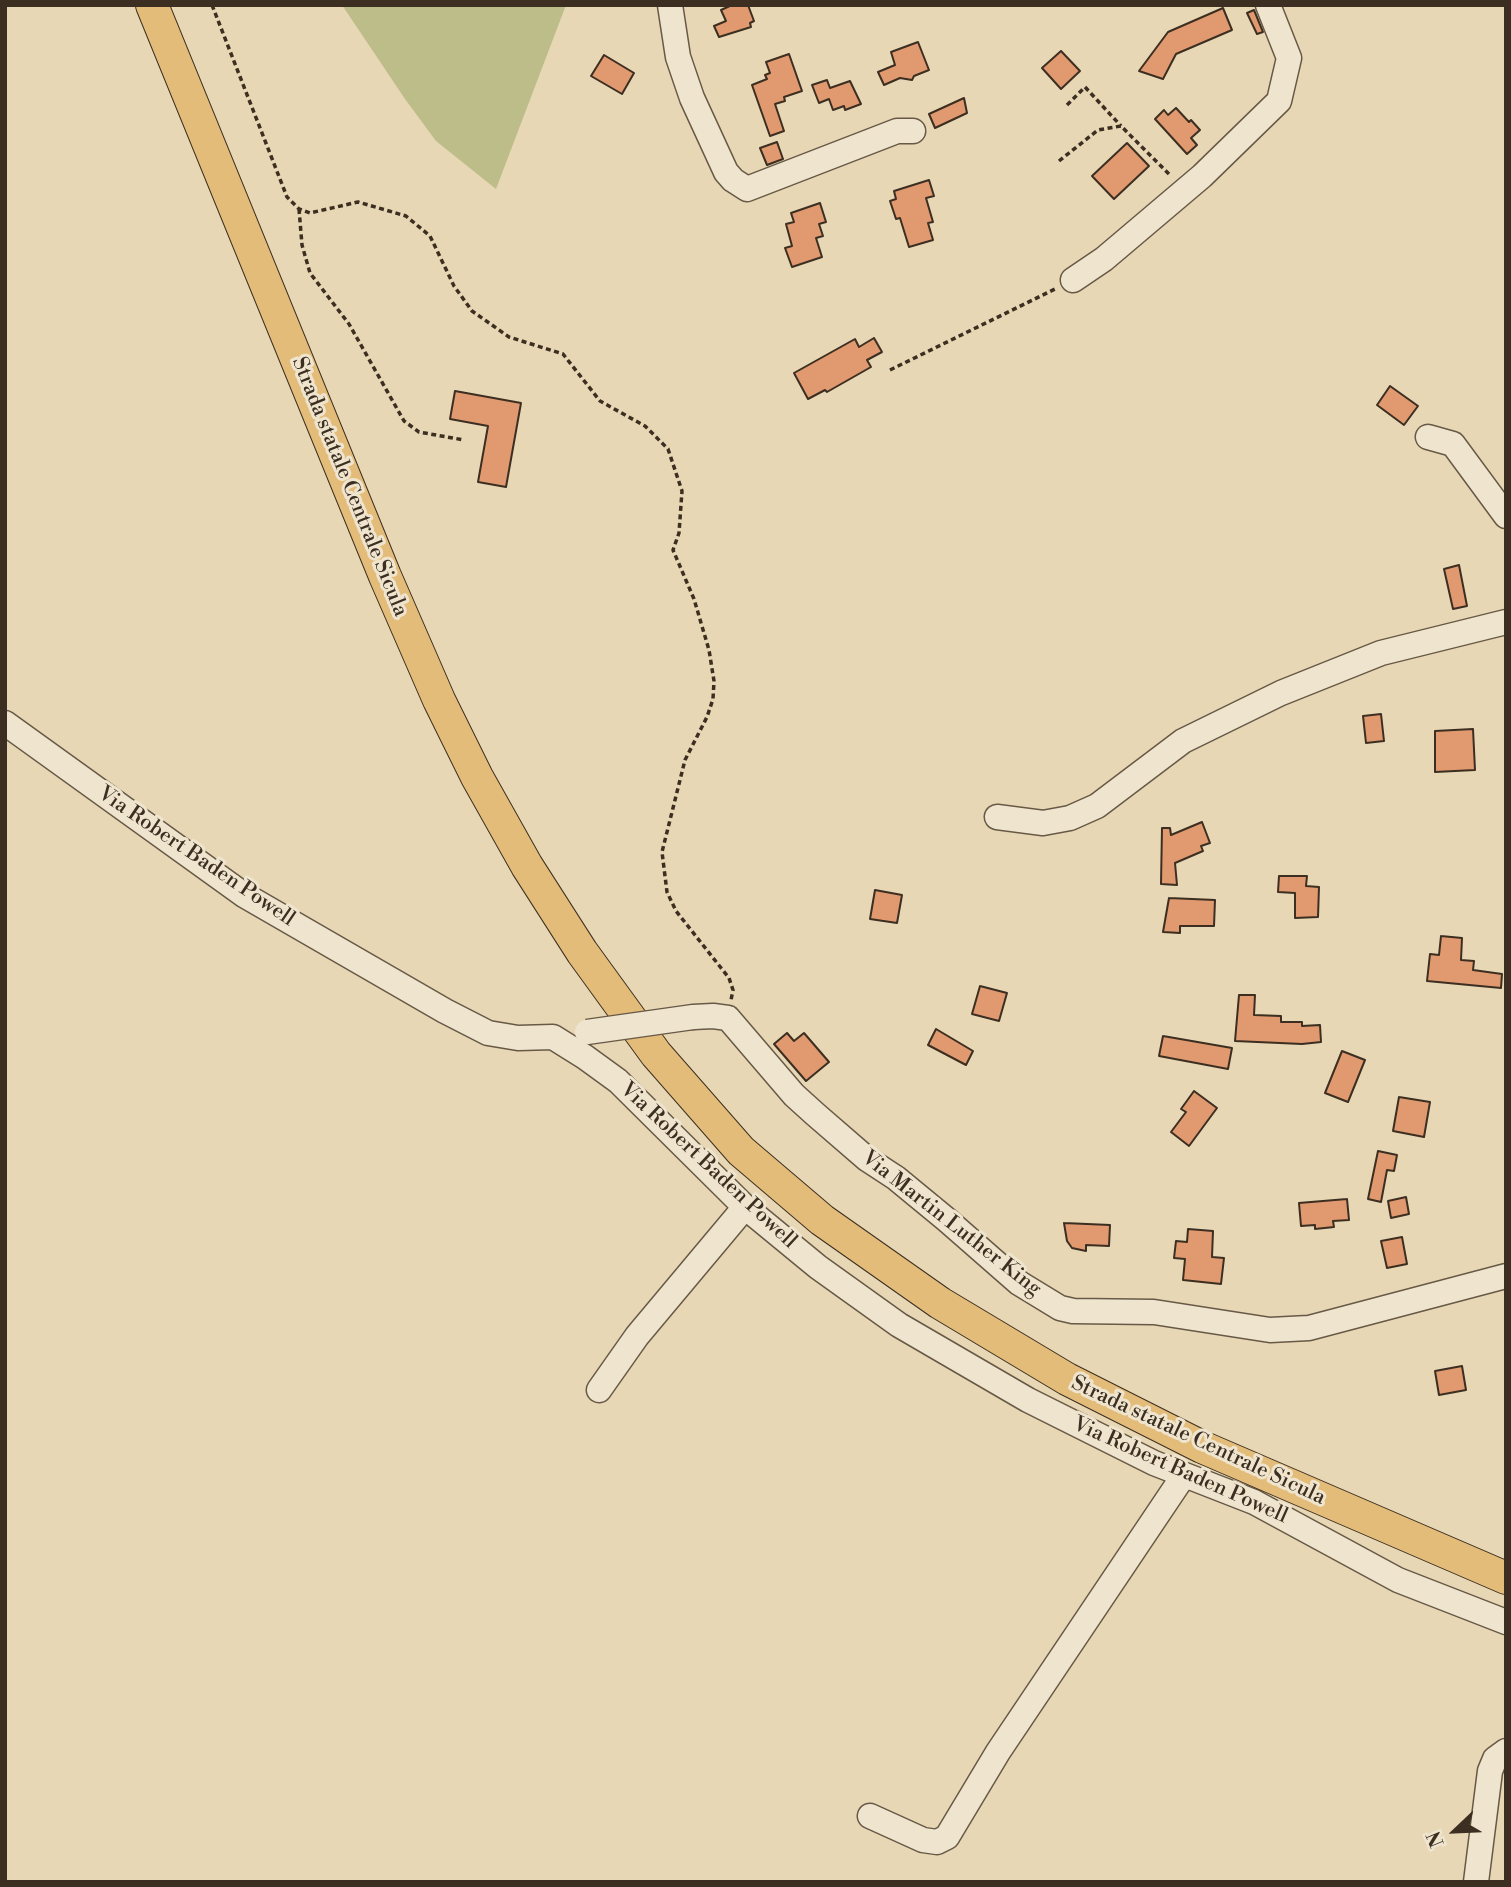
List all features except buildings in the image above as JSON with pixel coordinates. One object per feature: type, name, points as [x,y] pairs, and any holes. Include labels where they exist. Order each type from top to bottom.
[{"type":"main road","name":"Strada statale Centrale Sicula","points":[[152,5],[385,576],[439,700],[477,777],[527,866],[582,952],[656,1054],[741,1151],[822,1220],[940,1303],[1067,1379],[1202,1447],[1506,1578]]},
{"type":"street","points":[[670,5],[678,57],[692,98],[726,172],[747,189],[897,131],[913,131]]},
{"type":"street","points":[[1073,280],[1104,259],[1185,190],[1279,101],[1289,58],[1268,5]]},
{"type":"street","points":[[1428,437],[1453,444],[1506,516]]},
{"type":"street","points":[[997,817],[1043,823],[1070,818],[1097,806],[1183,741],[1281,693],[1381,653],[1506,622]]},
{"type":"street","name":"Via Robert Baden Powell","points":[[5,723],[244,895],[445,1012],[488,1033],[518,1038],[554,1037],[618,1081],[745,1207],[818,1267],[899,1325],[1028,1400],[1154,1463],[1254,1502],[1398,1580],[1506,1622]]},
{"type":"street","points":[[554,1037],[692,1017],[728,1018]]},
{"type":"street","name":"Via Martin Luther King","points":[[728,1018],[794,1095],[815,1114],[867,1159],[896,1178],[947,1220],[1019,1283],[1060,1308],[1073,1311],[1154,1312],[1270,1330],[1309,1328],[1506,1276]]},
{"type":"street","points":[[599,1390],[637,1336],[745,1207]]},
{"type":"street","points":[[870,1816],[923,1840],[937,1842],[947,1837],[998,1752],[1184,1475]]},
{"type":"street","points":[[1476,1882],[1490,1770],[1495,1759],[1506,1751]]},
{"type":"path","points":[[212,5],[288,197],[299,209],[310,213],[358,202],[406,216],[430,236],[454,286],[472,311],[509,337],[563,354],[600,401],[645,426],[668,449],[682,491],[679,533],[673,550],[694,599],[709,650],[714,681],[713,699],[685,761],[662,852],[667,892],[676,911],[729,978],[733,990],[728,1018]]},
{"type":"path","points":[[1067,105],[1085,87],[1185,190]]},
{"type":"path","points":[[1059,161],[1098,130],[1121,127]]},
{"type":"path","points":[[299,209],[302,245],[310,273],[349,324],[404,421],[419,432],[464,440]]},
{"type":"path","points":[[890,370],[1073,280]]},
{"type":"green space","points":[[342,5],[566,5],[496,189],[436,141]]}]
